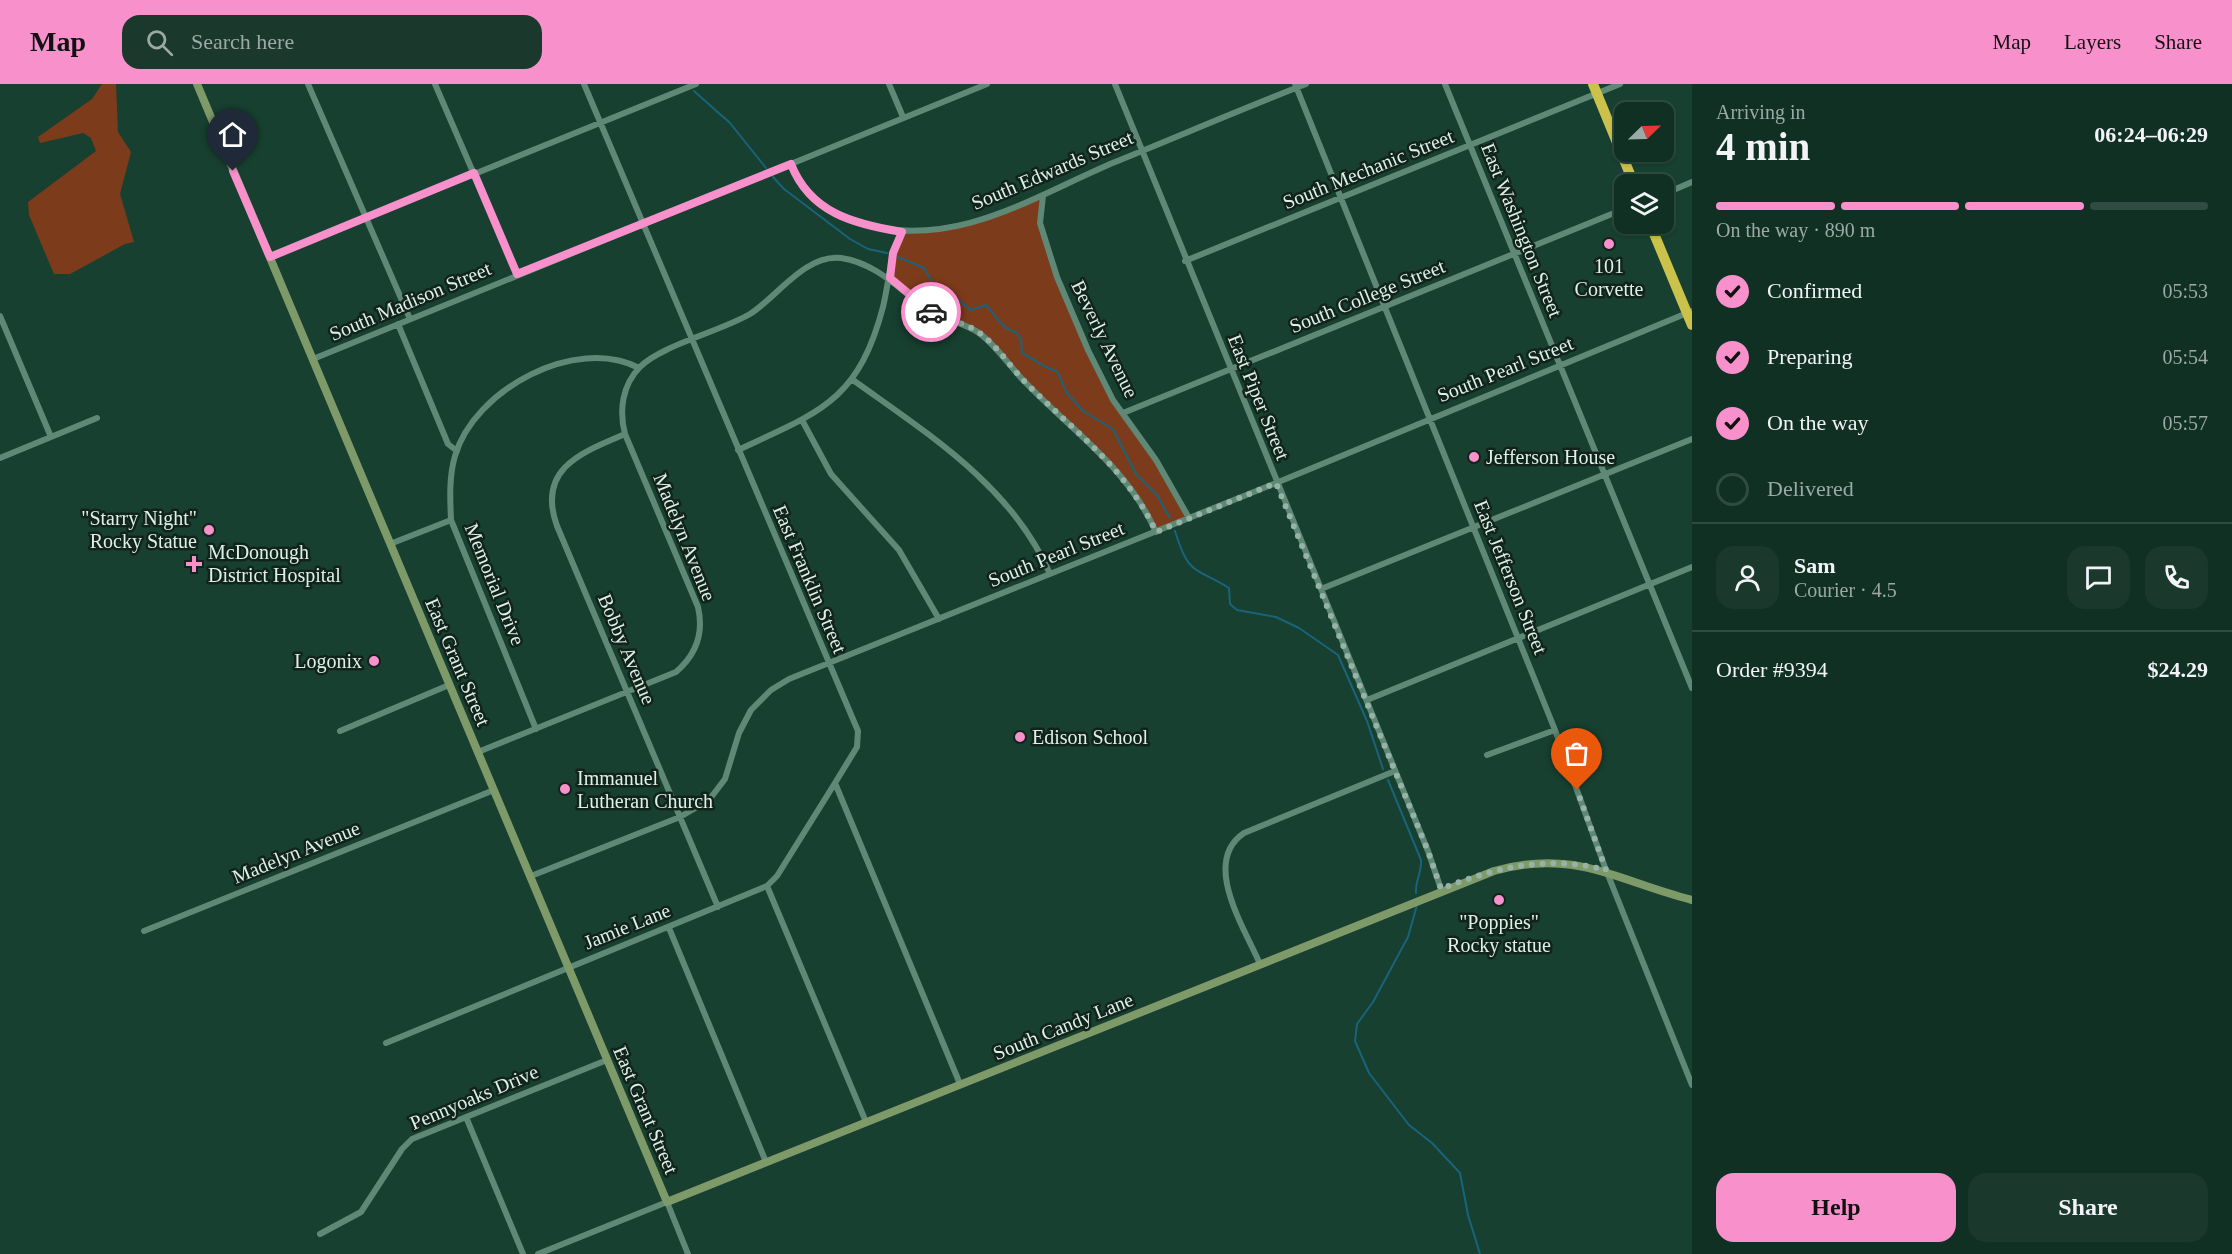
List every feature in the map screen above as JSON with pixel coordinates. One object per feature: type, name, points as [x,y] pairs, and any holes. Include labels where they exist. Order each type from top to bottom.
[{"type":"highway","points":[[1595,89],[1630,174]]},
{"type":"highway","points":[[1655,234],[1690,312],[1692,325]]},
{"type":"main road","name":"East Grant Street","points":[[197,84],[667,1202]]},
{"type":"main road","name":"South Candy Lane","points":[[667,1202],[1476,876],[1519,865],[1562,863],[1606,870],[1692,900]]},
{"type":"street","points":[[308,84],[410,319]]},
{"type":"street","points":[[435,84],[517,274]]},
{"type":"street","name":"East Franklin Street","points":[[584,84],[859,739],[855,751],[835,783]]},
{"type":"street","points":[[270,257],[696,84]]},
{"type":"street","points":[[889,84],[903,117]]},
{"type":"street","name":"South Madison Street","points":[[312,359],[987,84]]},
{"type":"street","name":"East Piper Street","points":[[1115,84],[1229,369],[1367,700],[1441,889]]},
{"type":"street","name":"South Edwards Street","points":[[791,164],[803,187],[829,211],[850,221],[902,232],[952,227],[989,217],[1295,86],[1306,84]]},
{"type":"street","name":"East Washington Street","points":[[1444,84],[1692,688]]},
{"type":"street","name":"South Mechanic Street","points":[[1185,261],[1470,145],[1595,89],[1620,84]]},
{"type":"street","name":"East Jefferson Street","points":[[1295,86],[1555,730],[1606,870],[1692,1085]]},
{"type":"street","points":[[1674,190],[1692,182]]},
{"type":"street","name":"Beverly Avenue","points":[[1043,195],[1040,223],[1057,277],[1098,372],[1156,460],[1189,518]]},
{"type":"street","name":"South College Street","points":[[1123,413],[1614,213]]},
{"type":"street","points":[[738,450],[802,420],[825,405],[853,380],[871,345],[890,278],[893,253],[902,232]]},
{"type":"street","points":[[691,341],[749,314],[808,267],[821,260],[843,259],[890,278],[931,312],[971,328],[992,344],[1027,384],[1123,475],[1139,497],[1156,532]]},
{"type":"street","name":"South Pearl Street","points":[[531,876],[680,817],[710,800],[721,787],[731,765],[739,733],[756,704],[780,684],[1690,312]]},
{"type":"street","points":[[0,316],[51,436]]},
{"type":"street","points":[[398,324],[448,444],[457,451]]},
{"type":"street","name":"Madelyn Avenue","points":[[478,752],[676,672],[694,651],[700,625],[698,607],[625,434],[622,404],[628,384],[648,359],[691,341]]},
{"type":"street","name":"Memorial Drive","points":[[536,729],[451,520],[451,484],[457,451],[469,429],[497,397],[534,372],[559,363],[588,360],[625,362],[639,368]]},
{"type":"street","points":[[853,380],[941,445],[996,492],[1029,533],[1050,574]]},
{"type":"street","points":[[0,458],[97,418]]},
{"type":"street","points":[[802,420],[831,474],[899,550],[939,619]]},
{"type":"street","name":"Bobby Avenue","points":[[625,434],[574,457],[556,480],[552,498],[558,526],[718,907]]},
{"type":"street","points":[[1321,590],[1692,439]]},
{"type":"street","points":[[390,544],[451,520]]},
{"type":"street","points":[[1367,700],[1692,567]]},
{"type":"street","points":[[340,731],[449,685]]},
{"type":"street","points":[[1487,755],[1555,730]]},
{"type":"street","points":[[1260,964],[1225,881],[1224,865],[1232,844],[1244,833],[1395,771]]},
{"type":"street","points":[[835,783],[960,1084]]},
{"type":"street","name":"Jamie Lane","points":[[386,1043],[767,886],[777,876],[835,783]]},
{"type":"street","name":"Madelyn Avenue","points":[[144,931],[494,790]]},
{"type":"street","points":[[767,886],[866,1122]]},
{"type":"street","points":[[669,928],[766,1162]]},
{"type":"street","name":"Pennyoaks Drive","points":[[320,1234],[361,1212],[402,1149],[412,1139],[607,1060]]},
{"type":"street","points":[[466,1117],[523,1254]]},
{"type":"street","name":"South Candy Lane","points":[[538,1254],[667,1202]]},
{"type":"street","name":"East Grant Street","points":[[667,1202],[688,1254]]},
{"type":"shaded area","points":[[102,84],[116,84],[118,132],[131,152],[120,194],[134,242],[125,244],[70,274],[54,274],[29,215],[28,202],[96,151],[91,138],[83,133],[40,143],[38,137],[92,99]]},
{"type":"shaded area","points":[[1043,196],[1040,215],[1057,277],[1105,386],[1156,460],[1189,518],[1156,532],[1139,497],[1027,384],[986,339],[943,318],[889,278],[902,232],[952,227]]},
{"type":"waterway","points":[[694,91],[730,123],[766,168]]},
{"type":"waterway","points":[[773,177],[784,189],[850,239],[868,249],[887,253]]},
{"type":"waterway","points":[[898,257],[924,268],[940,296],[953,296],[971,310],[986,305],[1003,325],[1016,332],[1021,339],[1022,353],[1043,366],[1057,371],[1067,393],[1083,411],[1113,429],[1136,474],[1157,495],[1170,518]]},
{"type":"waterway","points":[[1175,531],[1189,563],[1200,572],[1229,588],[1230,604],[1237,610],[1276,617],[1299,628],[1338,655],[1367,721],[1383,769]]},
{"type":"waterway","points":[[1388,780],[1421,860],[1416,893]]},
{"type":"waterway","points":[[1417,905],[1408,937],[1373,1002],[1357,1024],[1355,1041],[1369,1073],[1409,1125],[1432,1143],[1460,1173],[1468,1215],[1480,1254]]},
{"type":"way so far","points":[[931,312],[971,328],[992,344],[1027,384],[1123,475],[1146,509],[1156,532],[1276,483],[1367,700],[1441,889],[1476,876],[1526,864],[1556,862],[1606,870],[1577,790]]},
{"type":"place","name":"101 Corvette","points":[[1609,244]]},
{"type":"place","name":"Jefferson House","points":[[1474,457]]},
{"type":"place","name":"\"Starry Night\" Rocky Statue","points":[[209,530]]},
{"type":"place","name":"McDonough District Hospital","points":[[194,564]]},
{"type":"place","name":"Logonix","points":[[374,661]]},
{"type":"place","name":"Edison School","points":[[1020,737]]},
{"type":"place","name":"Immanuel Lutheran Church","points":[[565,789]]},
{"type":"place","name":"\"Poppies\" Rocky statue","points":[[1499,900]]},
{"type":"route","points":[[233,171],[270,257],[474,173],[517,274],[791,164],[803,187],[815,201],[829,211],[850,221],[902,232],[893,253],[890,278],[931,312]]}]
